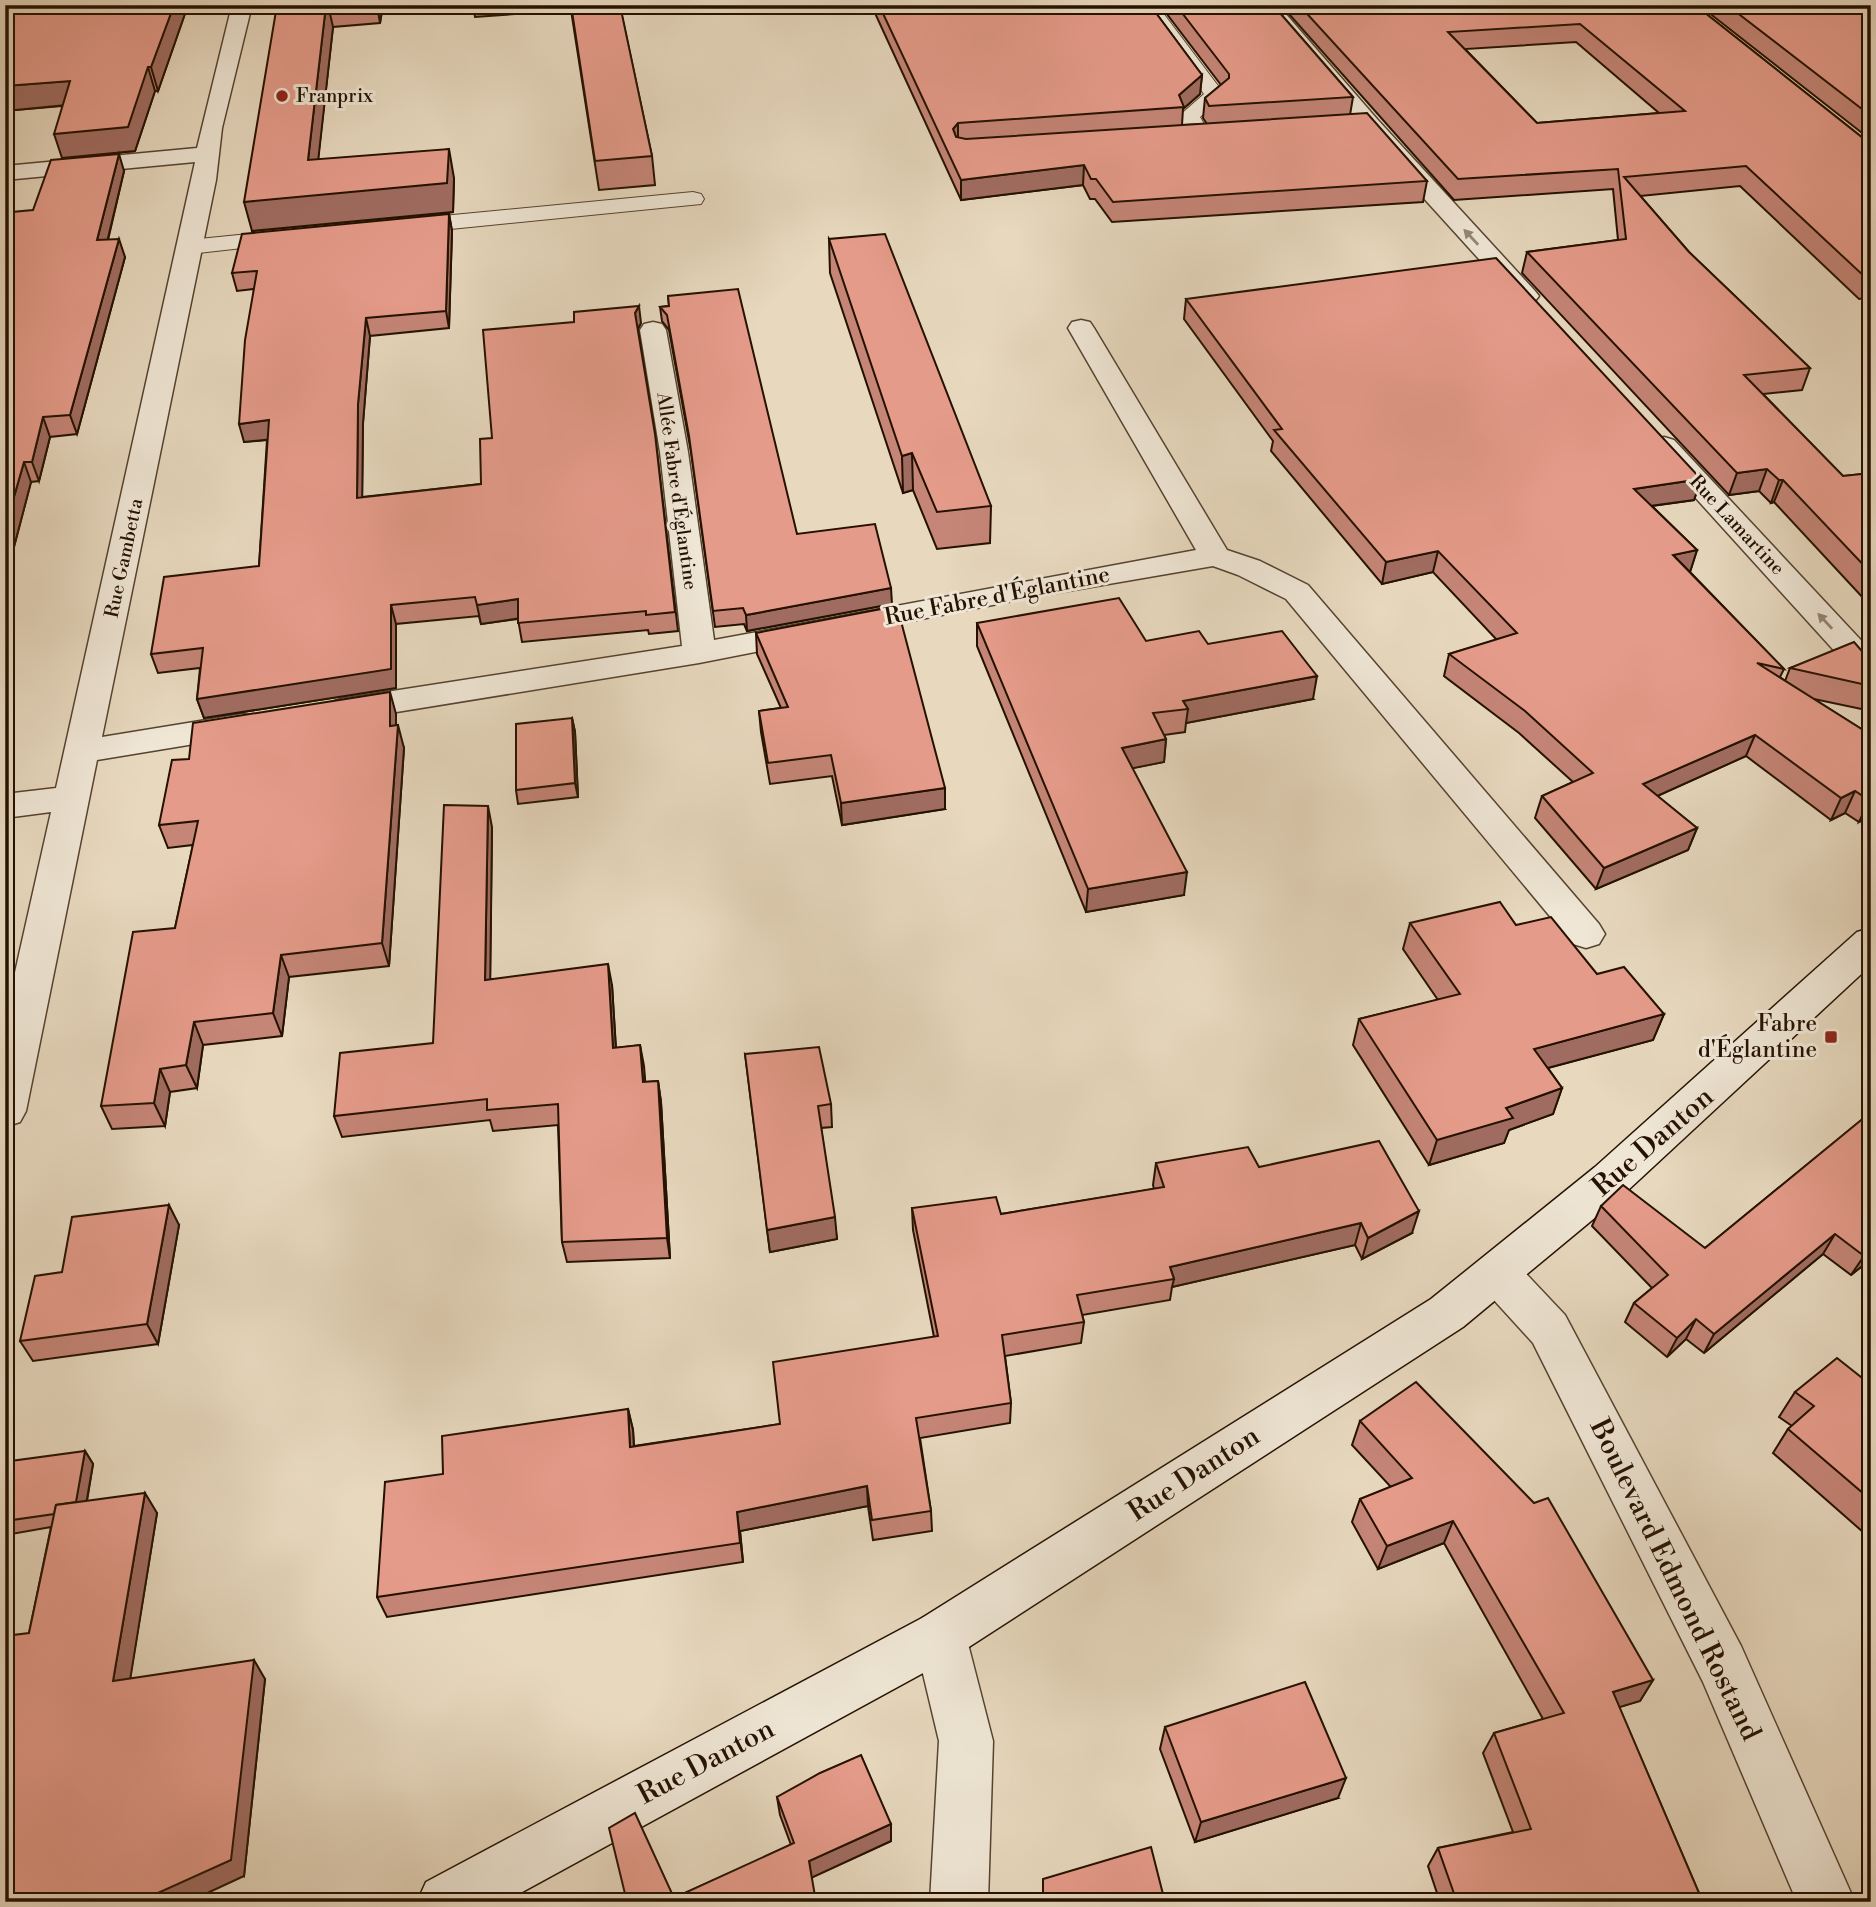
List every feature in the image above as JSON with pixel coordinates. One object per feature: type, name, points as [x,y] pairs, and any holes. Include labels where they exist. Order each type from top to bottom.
[{"type":"street","name":"Rue Gambetta","points":[[5,1111],[190,247],[209,154],[211,128],[242,5]]},
{"type":"street","points":[[1267,5],[1356,125],[1541,312]]},
{"type":"street","points":[[5,173],[209,154]]},
{"type":"street","points":[[1081,328],[1215,556]]},
{"type":"street","name":"Allée Fabre d'Églantine","points":[[653,330],[674,452],[699,653]]},
{"type":"street","name":"Rue Lamartine","points":[[1644,425],[1871,671]]},
{"type":"street","name":"Rue Fabre d'Églantine","points":[[316,714],[699,653],[1033,588],[1215,556],[1249,568],[1297,592],[1586,934]]},
{"type":"street","points":[[83,751],[275,720]]},
{"type":"street","points":[[5,806],[73,797]]},
{"type":"street","name":"Rue Danton","points":[[446,1902],[940,1636],[1447,1312],[1498,1274],[1690,1110],[1871,942]]},
{"type":"street","name":"Boulevard Edmond Rostand","points":[[1498,1274],[1549,1329],[1722,1664],[1826,1902]]},
{"type":"street","points":[[940,1636],[966,1741],[959,1902]]},
{"type":"lane","points":[[1147,5],[1214,95],[1189,116],[1200,136]]},
{"type":"lane","points":[[1173,138],[1227,134]]},
{"type":"lane","points":[[376,229],[693,199]]},
{"type":"lane","points":[[190,247],[310,235]]},
{"type":"building","points":[[5,5],[174,5],[151,67],[148,67],[128,127],[54,134],[70,81],[5,86]]},
{"type":"building","points":[[277,5],[326,5],[308,160],[449,149],[447,183],[244,202]]},
{"type":"building","points":[[571,5],[620,5],[652,156],[595,161]]},
{"type":"building","points":[[879,5],[1150,5],[1202,75],[1179,95],[1184,107],[958,123],[953,129],[956,137],[966,139],[1367,113],[1427,181],[1113,202],[1096,179],[1091,179],[1084,165],[961,180]]},
{"type":"building","points":[[1176,5],[1273,5],[1353,97],[1209,106],[1205,98],[1229,78],[1229,74]]},
{"type":"building","points":[[1299,5],[1695,5],[1871,143],[1871,277],[1866,278],[1746,166],[1624,177],[1689,252],[1810,368],[1744,375],[1843,476],[1871,473],[1871,573],[1783,480],[1779,480],[1767,469],[1737,473],[1527,252],[1626,239],[1618,169],[1458,179]],"holes":[[[1580,24],[1685,111],[1537,123],[1448,32]]]},
{"type":"building","points":[[1727,5],[1871,5],[1871,116]]},
{"type":"building","points":[[119,154],[97,240],[119,239],[70,415],[43,417],[32,462],[24,462],[5,528],[5,234],[12,212],[33,210],[51,160]]},
{"type":"building","points":[[449,214],[446,311],[366,318],[358,404],[357,498],[481,484],[480,439],[492,438],[483,330],[574,322],[574,312],[639,306],[635,313],[655,434],[675,612],[646,615],[646,611],[518,623],[518,599],[477,605],[475,597],[391,605],[391,669],[197,699],[203,648],[151,654],[164,577],[259,566],[269,420],[239,424],[245,340],[257,271],[232,273],[242,234]]},
{"type":"building","points":[[885,234],[991,506],[937,512],[912,453],[902,456],[829,239]]},
{"type":"building","points":[[1496,258],[1701,479],[1634,489],[1697,550],[1673,555],[1784,669],[1757,663],[1871,735],[1871,799],[1855,791],[1841,798],[1755,735],[1643,784],[1697,828],[1604,868],[1542,796],[1593,773],[1525,711],[1449,654],[1517,633],[1438,551],[1386,562],[1274,430],[1282,429],[1186,299]]},
{"type":"building","points":[[738,289],[797,534],[875,524],[891,588],[746,615],[743,608],[713,611],[689,436],[667,315],[660,307],[669,306],[668,296]]},
{"type":"building","points":[[1119,598],[1146,641],[1199,631],[1208,644],[1282,631],[1317,676],[1183,701],[1188,709],[1153,713],[1166,739],[1122,748],[1187,872],[1088,889],[977,623]]},
{"type":"building","points":[[897,606],[945,788],[841,803],[831,755],[768,763],[759,711],[788,707],[756,633]]},
{"type":"building","points":[[1854,642],[1867,657],[1871,657],[1871,686],[1790,668]]},
{"type":"building","points":[[390,692],[390,726],[398,725],[382,943],[281,955],[273,1013],[194,1022],[186,1065],[160,1069],[154,1103],[101,1106],[133,932],[175,928],[198,821],[159,825],[172,760],[189,759],[193,723]]},
{"type":"building","points":[[572,718],[575,783],[516,790],[516,724]]},
{"type":"building","points":[[444,805],[488,806],[485,980],[608,964],[613,1048],[640,1045],[643,1082],[658,1081],[667,1238],[562,1242],[558,1104],[487,1110],[487,1099],[334,1116],[340,1053],[433,1043]]},
{"type":"building","points":[[1500,902],[1516,925],[1551,917],[1597,974],[1624,967],[1664,1014],[1534,1049],[1562,1088],[1506,1108],[1513,1118],[1437,1140],[1359,1019],[1460,994],[1410,923]]},
{"type":"building","points":[[819,1047],[831,1104],[818,1106],[835,1217],[767,1230],[745,1054]]},
{"type":"building","points":[[1871,1112],[1871,1250],[1864,1256],[1835,1234],[1714,1334],[1696,1319],[1677,1338],[1634,1303],[1668,1275],[1601,1206],[1623,1185],[1705,1248]]},
{"type":"building","points":[[1379,1141],[1419,1211],[1368,1238],[1361,1223],[1170,1267],[1174,1279],[1077,1295],[1084,1322],[1002,1335],[1011,1403],[916,1418],[931,1511],[872,1520],[867,1486],[737,1512],[740,1543],[377,1597],[385,1482],[443,1474],[442,1436],[628,1409],[630,1447],[780,1424],[773,1362],[938,1336],[912,1208],[996,1197],[1001,1214],[1164,1187],[1156,1163],[1248,1147],[1259,1167]]},
{"type":"building","points":[[169,1205],[147,1324],[20,1341],[35,1276],[62,1272],[72,1217]]},
{"type":"building","points":[[1837,1358],[1871,1385],[1871,1500],[1788,1429],[1814,1406],[1795,1392]]},
{"type":"building","points":[[1416,1382],[1534,1503],[1548,1498],[1653,1680],[1613,1692],[1699,1893],[1668,1899],[1669,1902],[1457,1902],[1438,1848],[1531,1829],[1494,1733],[1564,1713],[1453,1521],[1387,1546],[1360,1499],[1412,1478],[1360,1421]]},
{"type":"building","points":[[85,1451],[76,1502],[56,1505],[54,1514],[5,1521],[5,1487],[11,1461]]},
{"type":"building","points":[[145,1493],[113,1681],[254,1660],[231,1860],[138,1902],[5,1902],[5,1636],[29,1633],[56,1505]]},
{"type":"building","points":[[1305,1682],[1346,1778],[1201,1822],[1165,1727]]},
{"type":"building","points":[[861,1755],[891,1824],[809,1861],[816,1902],[627,1902],[609,1828],[635,1813],[674,1898],[794,1843],[777,1797],[820,1773]]},
{"type":"building","points":[[1151,1847],[1165,1902],[1043,1902],[1043,1879]]},
{"type":"place","name":"Franprix","points":[[282,96]]},
{"type":"place","name":"Fabre d'Églantine","points":[[1831,1037]]}]
